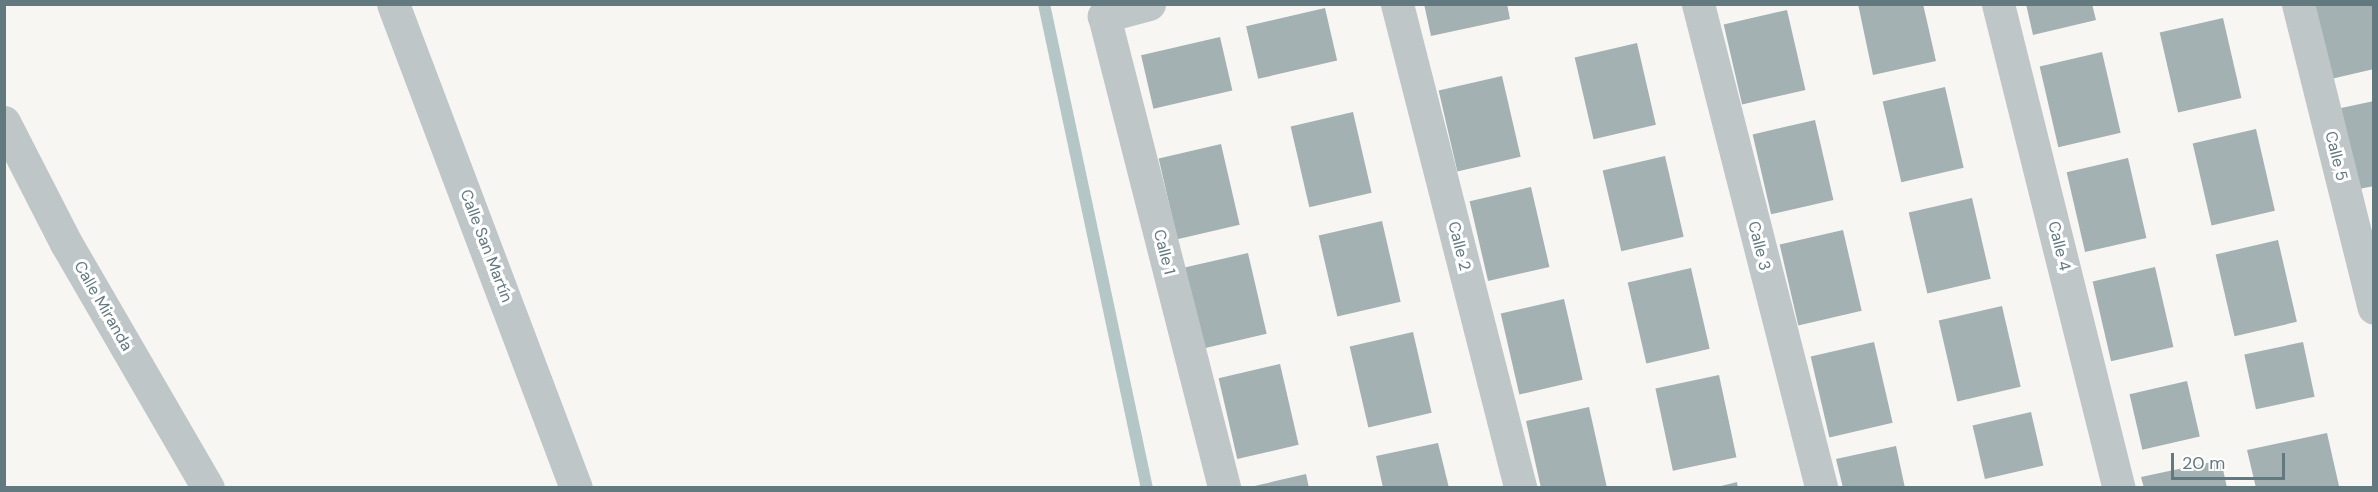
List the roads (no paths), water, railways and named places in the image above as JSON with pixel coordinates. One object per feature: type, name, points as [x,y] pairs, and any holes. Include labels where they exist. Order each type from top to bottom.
[{"type":"street","name":"Calle San Martín","points":[[393,4],[576,488]]},
{"type":"street","name":"Calle 1","points":[[1149,4],[1104,16],[1224,488]]},
{"type":"street","name":"Calle 2","points":[[1397,4],[1521,488]]},
{"type":"street","name":"Calle 3","points":[[1698,4],[1821,488]]},
{"type":"street","name":"Calle 4","points":[[1998,4],[2119,488]]},
{"type":"street","name":"Calle 5","points":[[2298,4],[2373,308]]},
{"type":"street","name":"Calle Miranda","points":[[4,122],[66,243],[208,488]]},
{"type":"waterway","points":[[1044,4],[1147,488]]}]
